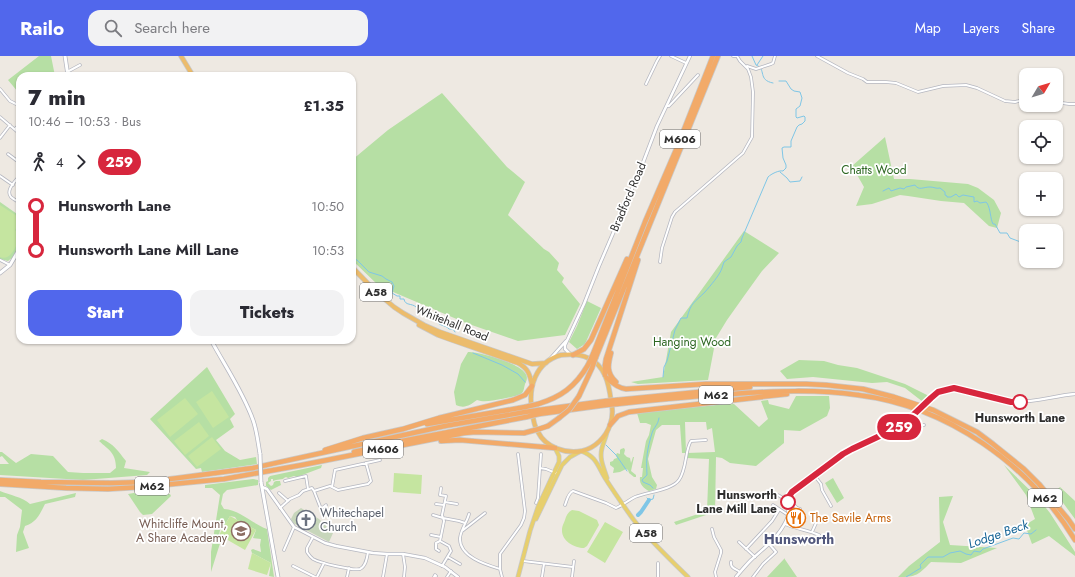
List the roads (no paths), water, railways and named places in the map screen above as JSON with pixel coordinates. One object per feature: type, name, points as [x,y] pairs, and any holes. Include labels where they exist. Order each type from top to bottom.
[{"type":"highway","points":[[181,56],[191,72]]},
{"type":"highway","name":"M606","points":[[302,465],[470,433],[524,433],[548,426],[569,410],[579,396],[645,222],[676,150],[713,56]]},
{"type":"highway","name":"M606","points":[[594,356],[641,247],[718,56]]},
{"type":"highway","name":"M606","points":[[572,355],[584,349],[591,340],[634,243],[645,222]]},
{"type":"highway","name":"M606","points":[[606,377],[605,362],[616,331],[641,247]]},
{"type":"highway","name":"Whitehall Road","points":[[356,271],[375,291],[403,313],[440,332],[532,364],[547,362]]},
{"type":"highway","name":"A58","points":[[403,313],[438,335],[518,363],[527,370],[532,386]]},
{"type":"highway","points":[[616,331],[608,366],[610,375],[614,381],[620,385],[644,388]]},
{"type":"highway","points":[[555,448],[541,437],[535,425],[530,394],[539,369],[547,362],[558,356],[584,356],[600,366],[609,386],[612,407],[612,416],[609,427]]},
{"type":"highway","name":"M606","points":[[295,459],[364,438],[404,428],[539,410],[567,390],[590,367]]},
{"type":"highway","points":[[606,377],[613,384],[620,388],[626,389],[706,384],[789,384]]},
{"type":"highway","name":"M62","points":[[617,402],[689,392],[789,384],[826,385],[863,389],[894,397],[933,410],[976,432],[1007,455],[1039,484],[1064,513],[1075,529]]},
{"type":"highway","points":[[404,428],[518,398],[526,393],[532,386]]},
{"type":"highway","name":"M62","points":[[0,480],[69,483],[145,482],[253,468],[445,426],[539,410],[617,402],[746,393],[781,391],[816,392],[860,395],[889,401],[914,408],[960,429],[990,448],[1016,468],[1047,500],[1075,540]]},
{"type":"highway","points":[[403,446],[447,440],[460,440],[555,448],[565,451],[581,451],[592,447],[597,443],[618,416],[629,412],[754,397],[816,392]]},
{"type":"highway","name":"M62","points":[[0,484],[81,489],[108,489],[224,479],[302,465],[525,412]]},
{"type":"main road","points":[[65,56],[68,72]]},
{"type":"main road","points":[[0,273],[10,265],[16,255]]},
{"type":"main road","points":[[213,344],[246,405],[253,420],[258,437],[261,482],[278,577]]},
{"type":"main road","name":"A58","points":[[609,427],[601,449],[601,457],[602,465],[610,484]]},
{"type":"main road","points":[[555,448],[559,454],[560,460],[556,473]]},
{"type":"main road","points":[[518,577],[540,500],[562,465],[568,458],[581,451]]},
{"type":"main road","name":"A58","points":[[581,451],[589,454],[594,459],[622,504],[634,520],[662,552],[688,577]]},
{"type":"street","points":[[646,84],[660,56]]},
{"type":"street","points":[[671,56],[686,63]]},
{"type":"street","name":"Bradford Road","points":[[547,362],[568,339],[641,168],[657,126],[690,56]]},
{"type":"street","points":[[660,262],[662,248],[672,216],[743,153],[752,138],[751,77],[746,67],[737,56],[733,56]]},
{"type":"street","points":[[746,67],[756,69],[773,63],[775,56]]},
{"type":"street","points":[[817,56],[867,82],[896,83],[918,92],[943,86],[966,85],[1005,101],[1019,101]]},
{"type":"street","points":[[68,72],[80,65]]},
{"type":"street","points":[[666,107],[669,106],[698,75]]},
{"type":"street","points":[[0,89],[10,100],[16,104]]},
{"type":"street","points":[[1063,103],[1075,104]]},
{"type":"street","points":[[0,116],[15,129]]},
{"type":"street","points":[[0,138],[10,125]]},
{"type":"street","points":[[8,154],[16,160]]},
{"type":"street","points":[[0,176],[13,185]]},
{"type":"street","points":[[16,181],[9,190],[11,196],[16,200]]},
{"type":"street","points":[[660,256],[665,258]]},
{"type":"street","points":[[0,260],[10,265]]},
{"type":"street","points":[[568,339],[565,348],[566,351],[572,355]]},
{"type":"street","points":[[789,515],[788,502],[792,492],[852,449],[907,422],[938,392],[954,388],[1011,402],[1041,400],[1075,394]]},
{"type":"street","points":[[907,422],[910,429]]},
{"type":"street","points":[[899,431],[924,425]]},
{"type":"street","points":[[565,505],[572,491],[616,508],[636,497],[664,489],[679,480],[685,464],[688,445],[691,441],[706,440]]},
{"type":"street","points":[[502,577],[500,569],[500,554],[520,525],[524,518],[525,511],[518,454]]},
{"type":"street","points":[[536,503],[538,498],[541,454]]},
{"type":"street","points":[[332,487],[335,470],[380,460]]},
{"type":"street","points":[[314,491],[328,486],[338,490],[368,484],[371,481],[366,462]]},
{"type":"street","points":[[540,468],[556,473]]},
{"type":"street","points":[[814,475],[821,484],[822,490],[830,506]]},
{"type":"street","points":[[285,481],[306,476],[308,489]]},
{"type":"street","points":[[262,487],[270,493],[294,527],[326,543],[368,552],[403,554],[425,558],[451,571],[458,577]]},
{"type":"street","points":[[280,508],[303,491],[312,488],[320,509],[324,514]]},
{"type":"street","points":[[439,551],[435,548],[436,543],[440,541],[441,537],[444,520],[442,515],[446,496],[440,495],[441,488]]},
{"type":"street","points":[[263,494],[270,493]]},
{"type":"street","points":[[279,493],[288,501]]},
{"type":"street","points":[[778,495],[800,509]]},
{"type":"street","points":[[436,504],[457,504]]},
{"type":"street","points":[[320,509],[326,505]]},
{"type":"street","points":[[773,505],[778,510],[789,515]]},
{"type":"street","points":[[736,577],[779,534],[789,515],[797,508]]},
{"type":"street","points":[[746,549],[772,520],[778,510]]},
{"type":"street","points":[[462,531],[485,512]]},
{"type":"street","points":[[469,514],[462,531],[460,541],[464,550],[479,562],[500,569]]},
{"type":"street","points":[[433,516],[465,523]]},
{"type":"street","points":[[812,532],[817,522]]},
{"type":"street","points":[[785,524],[819,535]]},
{"type":"street","points":[[284,550],[294,527]]},
{"type":"street","points":[[712,529],[714,537],[721,550],[715,572],[716,577]]},
{"type":"street","points":[[431,535],[441,537]]},
{"type":"street","points":[[313,537],[307,548],[307,552],[314,559],[324,563],[358,569],[362,568],[367,559],[368,552]]},
{"type":"street","points":[[440,541],[451,548],[450,553],[442,566]]},
{"type":"street","points":[[739,542],[755,557]]},
{"type":"street","points":[[753,577],[763,564],[776,552],[769,544]]},
{"type":"street","points":[[383,577],[387,554]]},
{"type":"street","points":[[403,554],[405,567],[404,577]]},
{"type":"street","points":[[448,557],[460,564]]},
{"type":"street","points":[[522,561],[573,567]]},
{"type":"street","points":[[572,577],[574,561]]},
{"type":"street","points":[[731,562],[733,568],[740,572]]},
{"type":"street","points":[[293,566],[316,577],[324,563]]},
{"type":"street","points":[[658,563],[658,577]]},
{"type":"street","points":[[542,577],[544,564]]},
{"type":"street","points":[[347,577],[349,568]]},
{"type":"street","points":[[447,577],[451,571]]},
{"type":"waterway","points":[[752,56],[756,65],[761,69],[763,77],[768,82],[773,83]]},
{"type":"waterway","points":[[757,65],[763,56]]},
{"type":"waterway","points":[[663,377],[664,367],[675,330],[681,318],[687,318],[692,306],[715,280],[721,271],[724,262],[731,257],[741,242],[768,177],[775,172],[783,171],[786,168],[782,148],[791,147],[791,141],[797,127],[805,121],[804,116],[796,117],[796,109],[800,106],[802,98],[800,92],[791,89],[786,81],[779,81]]},
{"type":"waterway","points":[[780,172],[790,182],[800,181],[802,177]]},
{"type":"waterway","points":[[883,191],[889,188],[891,191],[900,188],[904,189],[915,185],[920,188],[940,188],[945,192],[947,197],[951,197],[956,194],[959,197],[963,195],[974,197],[974,202],[977,201],[980,203],[987,203],[993,224],[995,224],[1000,233],[1007,233],[1010,238],[1019,241]]},
{"type":"waterway","points":[[356,260],[369,272],[382,276],[392,282],[394,286],[392,293],[400,296],[400,299],[404,299],[407,304],[423,308],[427,314],[430,314],[431,317],[436,318],[439,324],[449,329],[453,329],[455,332]]},
{"type":"waterway","points":[[473,353],[502,365],[518,374],[525,382]]},
{"type":"waterway","points":[[653,488],[642,480],[647,475],[649,444],[659,418]]},
{"type":"waterway","points":[[606,445],[616,455],[627,471]]},
{"type":"waterway","points":[[647,498],[649,500],[653,499],[654,495]]},
{"type":"waterway","points":[[638,515],[649,500]]},
{"type":"waterway","name":"Lodge Beck","points":[[906,577],[921,568],[920,565],[928,557],[943,557],[950,553],[960,551],[971,555],[974,551],[980,552],[983,549],[1013,538],[1019,539],[1024,533],[1031,534],[1036,530]]},
{"type":"place","name":"Hunsworth Lane","points":[[1020,402]]},
{"type":"place","name":"Hunsworth Lane Mill Lane","points":[[788,502]]},
{"type":"place","name":"The Savile Arms","points":[[796,518]]},
{"type":"place","name":"Whitechapel Church","points":[[306,520]]},
{"type":"place","name":"Whitcliffe Mount, A Share Academy","points":[[241,531]]},
{"type":"district","name":"Hunsworth","points":[[799,539]]},
{"type":"park label","name":"Chatts Wood","points":[[874,170]]},
{"type":"park label","name":"Hanging Wood","points":[[692,342]]}]
